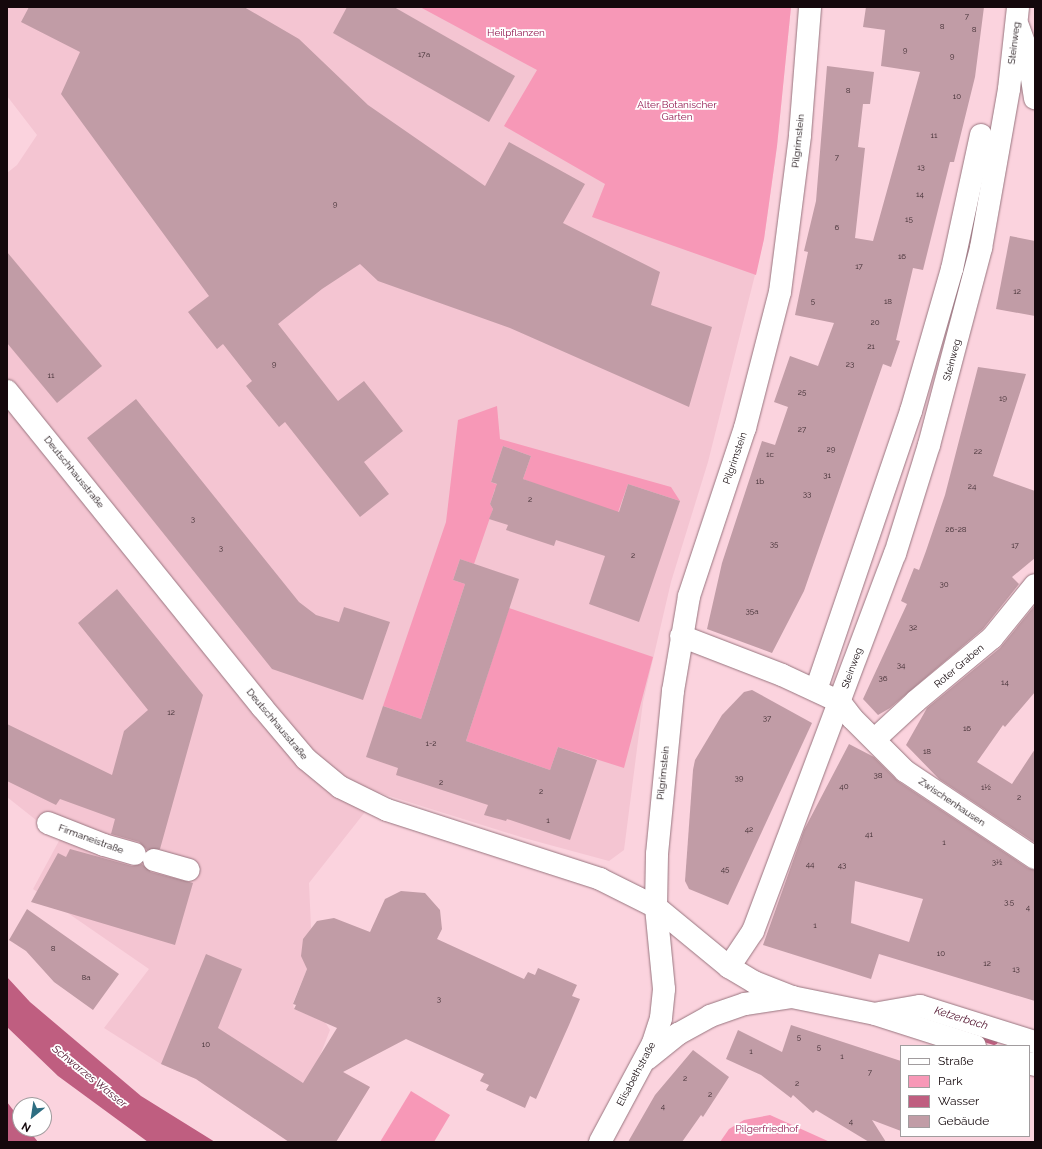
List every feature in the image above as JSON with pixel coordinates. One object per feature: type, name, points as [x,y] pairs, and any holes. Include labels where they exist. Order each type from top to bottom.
[{"type":"main road","name":"Pilgrimstein","points":[[656,907],[660,803],[668,728],[681,636],[689,596],[745,428],[780,292],[800,135],[810,7]]},
{"type":"main road","name":"Steinweg","points":[[729,967],[753,931],[895,554],[947,379],[981,248],[1000,147],[1017,15]]},
{"type":"main road","points":[[1017,15],[1028,53],[1035,98]]},
{"type":"main road","points":[[816,690],[911,411],[952,268],[981,135]]},
{"type":"main road","name":"Deutschhausstraße","points":[[7,391],[262,707],[324,775],[340,787],[387,810],[600,879],[656,907]]},
{"type":"main road","name":"Roter Graben","points":[[875,739],[916,701],[992,638],[1035,585]]},
{"type":"main road","name":"Steinweg","points":[[681,636],[816,690],[840,702],[852,718],[875,739]]},
{"type":"main road","name":"Zwischenhausen","points":[[875,739],[905,771],[1035,858]]},
{"type":"main road","name":"Firmaneistraße","points":[[48,823],[104,845],[189,870]]},
{"type":"main road","points":[[656,907],[729,967],[754,982],[792,997],[876,1014],[972,1045]]},
{"type":"main road","name":"Elisabethstraße","points":[[600,1142],[653,1043],[664,1000],[656,907]]},
{"type":"main road","points":[[641,1064],[678,1034],[710,1016],[746,1004],[792,997]]},
{"type":"main road","points":[[876,1014],[920,1006],[1035,1042]]},
{"type":"shaded area","points":[[7,7],[791,7],[777,146],[764,239],[708,462],[671,582],[643,702],[624,850],[609,861],[524,838],[380,793],[309,883],[311,928],[302,951],[307,969],[293,1003],[294,1009],[325,1022],[330,1030],[319,1058],[370,1087],[336,1142],[289,1142],[196,1079],[161,1064],[104,1028],[149,969],[33,889],[60,839],[7,797],[7,173],[17,165],[37,135],[7,96]]},
{"type":"green space","name":"Alter Botanischer Garten","points":[[420,7],[791,7],[777,146],[764,239],[756,275],[592,217],[605,184],[504,126],[537,70]]},
{"type":"green space","points":[[497,406],[500,439],[671,487],[680,501],[628,484],[616,518],[523,479],[531,456],[503,446],[491,482],[501,486],[500,490],[495,489],[490,504],[493,509],[474,564],[460,559],[453,580],[465,584],[421,719],[383,706],[446,522],[458,420]]},
{"type":"green space","points":[[509,608],[653,657],[624,768],[558,747],[550,770],[466,741]]},
{"type":"green space","points":[[411,1091],[450,1115],[434,1142],[380,1142]]},
{"type":"green space","name":"Pilgerfriedhof","points":[[770,1115],[830,1142],[720,1142],[729,1129],[744,1120]]},
{"type":"water","name":"Schwarzes Wasser","points":[[7,977],[30,1002],[141,1096],[215,1142],[148,1142],[58,1076],[7,1027]]},
{"type":"water","points":[[7,1102],[12,1109],[12,1137],[34,1137],[38,1142],[7,1142]]},
{"type":"building","points":[[29,7],[244,7],[299,39],[368,105],[485,186],[509,142],[585,184],[563,223],[660,272],[651,305],[712,327],[689,407],[510,328],[378,281],[360,264],[322,289],[278,324],[338,401],[364,381],[403,431],[364,462],[389,494],[360,517],[285,422],[279,427],[246,386],[252,381],[223,344],[217,349],[188,312],[209,296],[61,94],[80,52],[21,22]]},
{"type":"building","points":[[347,7],[394,7],[515,76],[489,122],[333,33]]},
{"type":"building","points":[[866,7],[984,7],[975,77],[954,162],[950,162],[923,270],[913,268],[896,340],[900,341],[891,367],[883,364],[804,591],[772,653],[707,629],[722,563],[762,441],[775,445],[788,407],[774,402],[790,356],[818,366],[834,323],[795,315],[808,252],[804,251],[816,201],[827,66],[874,72],[870,104],[863,104],[858,147],[865,148],[855,238],[873,241],[920,72],[881,66],[885,30],[863,27]]},
{"type":"building","points":[[1010,236],[1035,241],[1035,316],[996,309]]},
{"type":"building","points":[[7,252],[102,366],[57,403],[7,343]]},
{"type":"building","points":[[978,367],[1026,374],[993,476],[1035,491],[1035,558],[1012,577],[1019,584],[983,629],[890,708],[878,715],[863,699],[907,604],[901,601],[914,568],[919,570],[926,551],[945,495]]},
{"type":"building","points":[[136,399],[299,602],[316,615],[339,622],[344,607],[390,622],[363,700],[272,669],[87,438]]},
{"type":"building","points":[[503,446],[531,456],[523,479],[619,512],[628,484],[680,501],[639,622],[589,604],[605,556],[556,540],[554,546],[506,530],[508,525],[489,519],[493,509],[490,504],[497,484],[491,482]]},
{"type":"building","points":[[460,559],[519,579],[466,741],[550,770],[558,747],[597,760],[570,840],[507,819],[506,821],[484,815],[488,805],[396,775],[398,768],[366,757],[383,706],[421,719],[465,584],[453,580]]},
{"type":"building","points":[[117,589],[203,695],[160,849],[147,850],[139,842],[111,834],[115,819],[60,799],[56,805],[7,781],[7,724],[112,775],[124,731],[148,710],[78,623]]},
{"type":"building","points":[[1035,605],[1035,692],[1005,727],[1003,725],[977,762],[1012,784],[1035,749],[1035,843],[939,779],[906,745],[927,708],[1000,648]]},
{"type":"building","points":[[752,690],[812,723],[728,905],[689,889],[685,881],[693,770],[695,760],[722,715],[744,692]]},
{"type":"building","points":[[849,744],[874,757],[898,781],[1028,868],[1035,870],[1035,1001],[879,954],[871,979],[763,945],[804,830]],"holes":[[[855,881],[923,899],[909,942],[851,923]]]},
{"type":"building","points":[[70,849],[132,866],[142,864],[151,872],[193,883],[175,945],[31,902],[58,853],[66,857]]},
{"type":"building","points":[[401,891],[425,893],[440,910],[442,929],[437,939],[524,979],[528,972],[535,975],[538,968],[577,985],[572,996],[580,999],[536,1099],[530,1096],[525,1108],[486,1090],[489,1085],[480,1081],[484,1074],[406,1039],[343,1072],[370,1087],[336,1142],[289,1142],[196,1079],[161,1064],[206,954],[242,969],[218,1028],[303,1083],[337,1028],[294,1009],[296,1005],[293,1004],[307,969],[301,956],[303,939],[317,921],[334,918],[370,932],[385,899]]},
{"type":"building","points":[[27,909],[119,974],[93,1010],[54,982],[26,951],[9,940]]},
{"type":"building","points":[[791,1025],[900,1061],[900,1131],[872,1120],[886,1142],[869,1142],[816,1110],[813,1113],[793,1095],[791,1098],[761,1075],[726,1059],[738,1030],[782,1052]]},
{"type":"building","points":[[693,1050],[729,1077],[703,1117],[701,1115],[682,1142],[628,1142],[655,1095]]},
{"type":"waterway","name":"Ketzerbach","points":[[971,1034],[994,1041]]},
{"type":"park label","name":"Heilpflanzen","points":[[516,33]]}]
